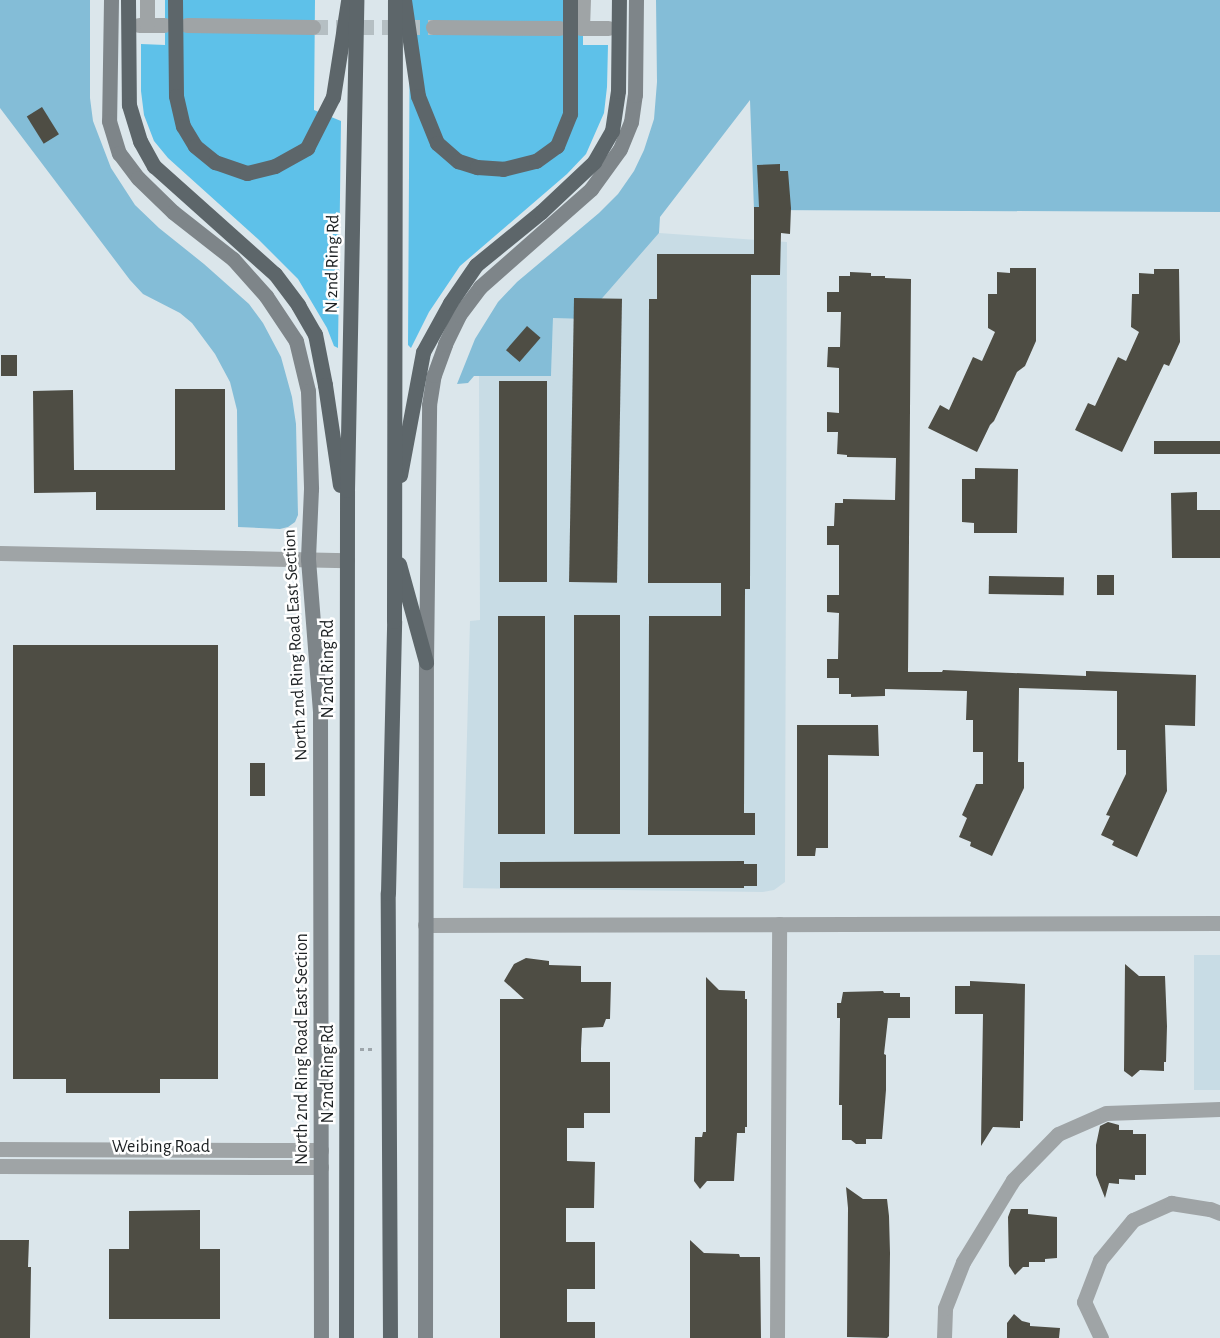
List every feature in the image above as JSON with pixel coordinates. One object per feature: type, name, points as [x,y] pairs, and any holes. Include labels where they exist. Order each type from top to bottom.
[{"type":"highway","points":[[128,0],[129,105],[140,141],[154,166],[275,274],[298,305],[315,334],[325,385],[347,538]]},
{"type":"highway","points":[[175,0],[176,96],[183,126],[195,146],[214,162],[247,172],[275,166],[307,148],[333,97],[348,0]]},
{"type":"highway","name":"N 2nd Ring Rd","points":[[346,1338],[347,538],[356,0]]},
{"type":"highway","points":[[390,1338],[388,894],[393,544],[395,0]]},
{"type":"highway","points":[[404,0],[418,96],[437,143],[458,161],[478,167],[503,169],[536,161],[557,146],[570,114],[570,0]]},
{"type":"highway","points":[[393,514],[423,352],[450,303],[476,265],[541,212],[594,162],[612,131],[618,91],[619,0]]},
{"type":"highway","points":[[393,544],[426,662]]},
{"type":"main road","name":"North 2nd Ring Road East Section","points":[[111,0],[114,25],[109,120],[119,153],[138,178],[173,212],[233,259],[266,296],[296,341],[308,391],[311,489],[308,559],[320,712],[320,1338]]},
{"type":"main road","points":[[425,1338],[426,662],[429,405],[434,375],[444,344],[459,315],[480,287],[591,189],[620,149],[631,122],[635,95],[633,28],[636,0]]},
{"type":"street","points":[[147,0],[143,25],[164,25]]},
{"type":"street","points":[[582,0],[582,28],[608,28]]},
{"type":"street","points":[[187,26],[313,27]]},
{"type":"street","points":[[433,27],[559,28]]},
{"type":"street","points":[[0,553],[347,560]]},
{"type":"street","points":[[425,925],[1220,923]]},
{"type":"street","points":[[778,1338],[779,924]]},
{"type":"street","points":[[944,1338],[945,1308],[963,1262],[1013,1180],[1058,1134],[1106,1113],[1220,1109]]},
{"type":"street","name":"Weibing Road","points":[[0,1149],[321,1150]]},
{"type":"street","name":"Weibing Road","points":[[0,1166],[321,1167]]},
{"type":"street","points":[[1101,1338],[1084,1302],[1100,1260],[1132,1220],[1170,1203],[1210,1209],[1220,1213]]},
{"type":"shaded area","points":[[0,0],[90,0],[90,98],[93,121],[111,168],[135,205],[159,228],[204,264],[249,304],[263,323],[281,357],[292,397],[296,424],[298,515],[295,522],[288,527],[280,529],[238,527],[237,410],[230,382],[215,354],[192,323],[180,313],[143,294],[130,280],[0,108]]},
{"type":"shaded area","points":[[165,0],[315,0],[314,110],[341,121],[338,348],[334,346],[327,328],[298,279],[258,239],[168,158],[154,141],[144,115],[141,91],[141,44],[165,45]]},
{"type":"shaded area","points":[[410,0],[583,0],[583,45],[608,45],[604,113],[586,154],[567,174],[460,266],[429,312],[411,348],[408,345]]},
{"type":"shaded area","points":[[656,0],[1220,0],[1220,212],[754,210],[750,100],[660,217],[659,233],[584,319],[553,318],[551,376],[474,376],[468,383],[457,384],[475,339],[498,302],[517,282],[599,213],[618,194],[634,171],[644,150],[654,119],[657,82]]},
{"type":"shaded area","points":[[659,233],[787,242],[785,882],[774,890],[763,892],[463,888],[470,621],[480,620],[479,376],[551,376],[553,318],[584,319]]},
{"type":"shaded area","points":[[1194,955],[1220,955],[1220,1090],[1194,1090]]},
{"type":"building","points":[[42,107],[59,134],[44,144],[27,117]]},
{"type":"building","points":[[780,164],[780,171],[788,171],[791,208],[790,234],[781,233],[780,275],[751,275],[750,589],[745,589],[744,813],[755,813],[755,835],[648,835],[649,616],[721,616],[721,583],[648,583],[649,299],[657,299],[657,254],[754,254],[754,207],[759,207],[757,165]]},
{"type":"building","points":[[1010,268],[1036,268],[1036,341],[1025,366],[1017,372],[977,452],[928,428],[940,405],[949,410],[973,357],[982,361],[995,332],[988,328],[988,294],[997,294],[997,272],[1010,273]]},
{"type":"building","points":[[1154,269],[1179,269],[1180,342],[1169,366],[1164,364],[1122,452],[1075,430],[1088,403],[1095,406],[1118,357],[1126,361],[1139,332],[1131,327],[1132,294],[1139,294],[1139,273],[1154,274]]},
{"type":"building","points":[[850,272],[871,273],[871,276],[885,276],[885,278],[911,279],[908,672],[942,672],[943,670],[1086,676],[1086,671],[1196,675],[1195,726],[1165,725],[1167,791],[1137,857],[1112,845],[1114,841],[1101,835],[1110,816],[1106,815],[1126,774],[1126,750],[1117,750],[1117,691],[1019,688],[1018,762],[1024,762],[1024,788],[992,856],[970,846],[971,842],[959,837],[967,818],[962,815],[976,784],[983,784],[983,752],[973,752],[973,720],[966,720],[967,691],[885,689],[885,696],[851,697],[851,694],[839,694],[839,678],[827,678],[827,659],[838,659],[839,613],[827,612],[827,595],[839,595],[839,545],[827,545],[827,526],[834,526],[835,503],[843,503],[843,499],[895,500],[896,458],[847,457],[847,455],[837,454],[838,432],[827,432],[827,412],[839,413],[839,368],[827,367],[828,347],[840,347],[841,312],[827,312],[827,292],[839,292],[839,276],[850,276]]},
{"type":"building","points":[[574,298],[622,299],[617,583],[569,582]]},
{"type":"building","points":[[527,326],[541,338],[520,362],[506,350]]},
{"type":"building","points":[[1,355],[17,355],[17,376],[1,376]]},
{"type":"building","points":[[499,381],[547,381],[547,582],[499,582]]},
{"type":"building","points":[[175,389],[225,389],[225,510],[96,510],[96,492],[34,493],[33,391],[73,390],[74,470],[175,470]]},
{"type":"building","points":[[1154,441],[1220,441],[1220,454],[1154,454]]},
{"type":"building","points":[[975,468],[1018,469],[1017,533],[974,533],[974,523],[962,522],[962,479],[975,479]]},
{"type":"building","points":[[1197,492],[1197,510],[1220,510],[1220,558],[1172,558],[1171,493]]},
{"type":"building","points":[[1097,575],[1114,575],[1114,595],[1097,595]]},
{"type":"building","points":[[989,576],[1064,577],[1064,595],[989,594]]},
{"type":"building","points":[[574,615],[620,615],[620,834],[574,834]]},
{"type":"building","points":[[498,616],[545,616],[545,834],[498,834]]},
{"type":"building","points":[[13,645],[218,645],[218,1079],[160,1079],[160,1093],[66,1093],[66,1079],[13,1079]]},
{"type":"building","points":[[797,725],[878,725],[879,756],[828,755],[828,848],[816,848],[815,856],[797,856]]},
{"type":"building","points":[[250,763],[265,763],[265,796],[250,796]]},
{"type":"building","points":[[744,861],[744,864],[757,864],[757,886],[744,886],[744,888],[500,888],[500,862]]},
{"type":"building","points":[[526,958],[549,961],[549,965],[581,966],[581,982],[611,982],[610,1019],[606,1019],[603,1027],[582,1028],[581,1049],[581,1062],[610,1062],[610,1113],[584,1113],[584,1128],[567,1128],[567,1161],[595,1162],[594,1208],[566,1208],[566,1242],[595,1242],[595,1289],[567,1289],[567,1322],[595,1322],[595,1338],[500,1338],[500,999],[524,999],[504,981],[514,964]]},
{"type":"building","points":[[1125,964],[1139,976],[1165,976],[1167,1026],[1164,1071],[1140,1070],[1132,1077],[1124,1071]]},
{"type":"building","points":[[706,977],[719,990],[745,991],[745,999],[747,999],[747,1127],[745,1127],[745,1133],[737,1133],[734,1181],[707,1181],[700,1189],[694,1181],[695,1137],[702,1137],[703,1132],[706,1132]]},
{"type":"building","points":[[970,981],[1025,984],[1023,1121],[1020,1121],[1020,1128],[993,1127],[981,1146],[983,1014],[955,1014],[955,986],[970,986]]},
{"type":"building","points":[[883,991],[884,993],[900,993],[900,997],[910,997],[910,1018],[888,1018],[884,1054],[886,1055],[886,1090],[882,1139],[866,1139],[866,1144],[856,1144],[851,1140],[842,1140],[842,1105],[839,1105],[840,1018],[837,1018],[837,1003],[841,1003],[843,992]]},
{"type":"building","points":[[1108,1122],[1119,1125],[1119,1130],[1133,1130],[1133,1134],[1146,1134],[1146,1175],[1135,1175],[1135,1180],[1119,1179],[1119,1184],[1109,1183],[1105,1198],[1096,1175],[1096,1145],[1100,1126]]},
{"type":"building","points":[[846,1187],[863,1199],[887,1199],[890,1253],[889,1336],[887,1338],[847,1337],[848,1208]]},
{"type":"building","points":[[1011,1209],[1028,1209],[1028,1214],[1057,1217],[1057,1258],[1045,1259],[1045,1262],[1029,1262],[1029,1267],[1023,1267],[1015,1275],[1009,1266],[1008,1217]]},
{"type":"building","points":[[200,1210],[200,1249],[220,1249],[220,1319],[109,1319],[109,1249],[129,1249],[129,1211]]},
{"type":"building","points":[[0,1240],[29,1240],[28,1267],[31,1267],[30,1338],[0,1338]]},
{"type":"building","points":[[690,1240],[704,1253],[760,1257],[761,1338],[690,1338]]},
{"type":"building","points":[[1014,1314],[1022,1321],[1030,1323],[1030,1326],[1060,1328],[1059,1338],[1007,1338],[1007,1323]]},
{"type":"tunnel","points":[[313,27],[433,27]]}]
